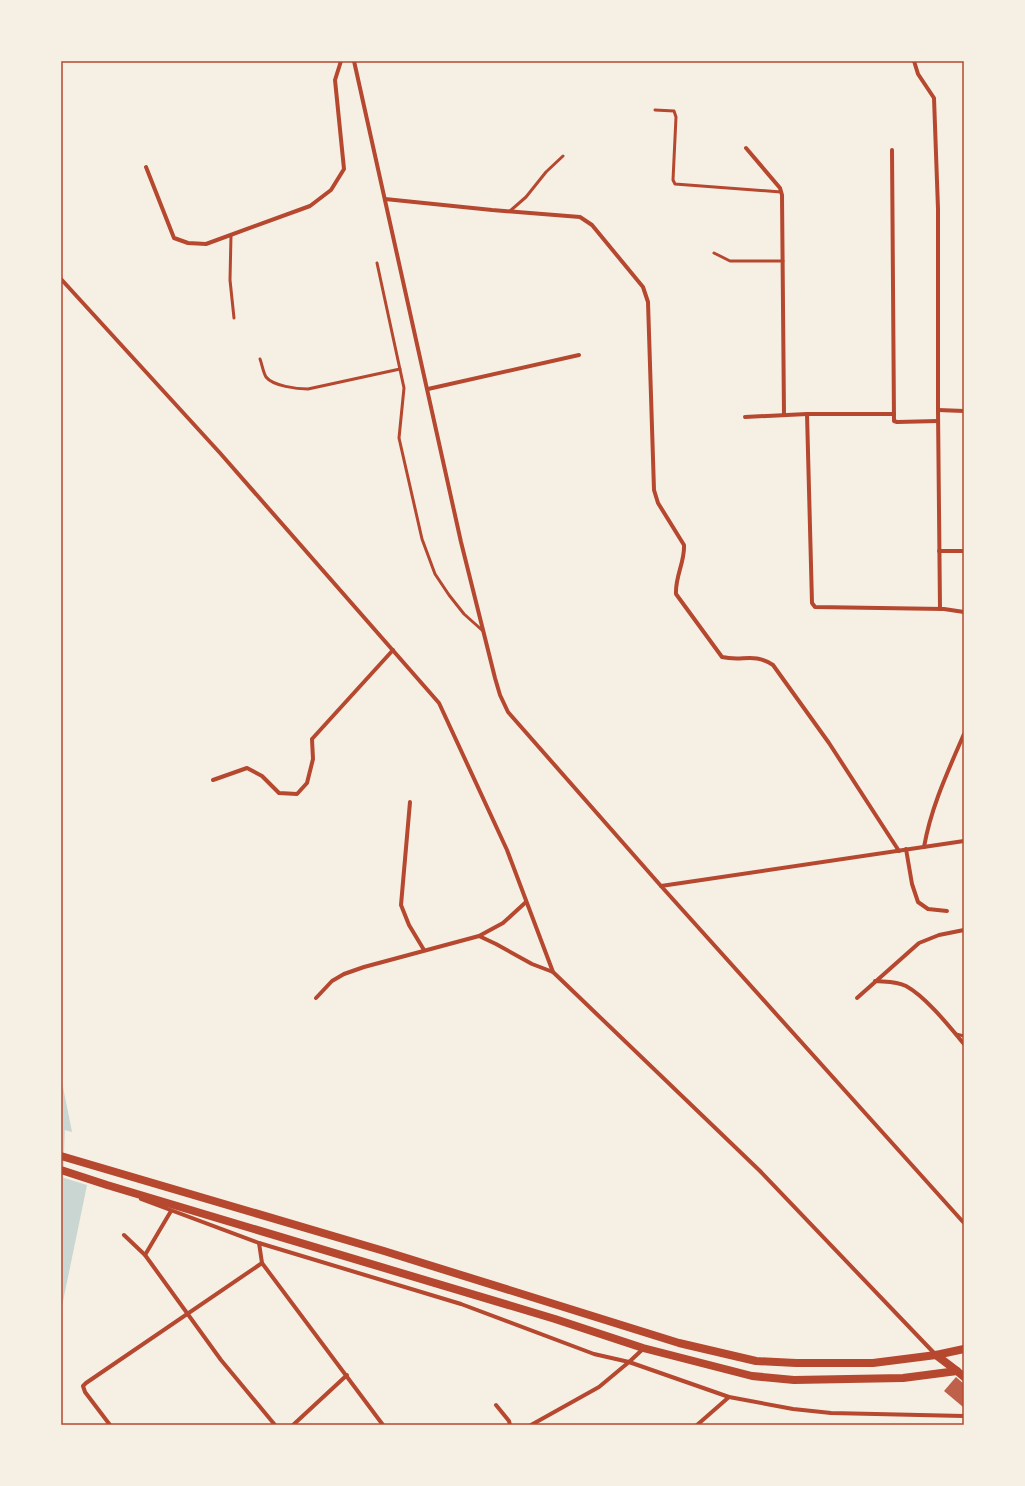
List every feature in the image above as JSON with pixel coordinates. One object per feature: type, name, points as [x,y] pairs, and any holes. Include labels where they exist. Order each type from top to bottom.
[{"type":"main road","points":[[61,1156],[392,1254],[679,1343],[756,1361],[804,1364],[873,1363],[936,1355],[964,1349]]},
{"type":"main road","points":[[61,1170],[86,1177],[106,1185],[555,1319],[643,1348],[752,1376],[794,1380],[902,1378],[957,1371]]},
{"type":"main road","points":[[936,1355],[964,1377]]},
{"type":"street","points":[[146,168],[174,238],[188,243],[206,244],[310,206],[331,190],[344,169],[335,80],[341,61]]},
{"type":"street","points":[[354,61],[461,542],[500,695],[508,712],[661,886],[964,1223]]},
{"type":"street","points":[[914,61],[918,74],[934,98],[938,209],[940,609]]},
{"type":"street","points":[[746,148],[780,188],[781,192],[784,415]]},
{"type":"street","points":[[892,150],[894,421],[938,421]]},
{"type":"street","points":[[385,199],[580,217],[592,225],[643,287],[648,302],[654,490],[658,503],[684,546],[685,554],[676,585],[676,594],[722,657],[730,659],[752,657],[764,659],[773,666],[829,743],[899,850]]},
{"type":"street","points":[[61,279],[225,459],[439,703],[507,850],[553,972]]},
{"type":"street","points":[[428,389],[579,355]]},
{"type":"street","points":[[938,410],[964,411]]},
{"type":"street","points":[[745,417],[807,414],[894,414]]},
{"type":"street","points":[[807,414],[812,603],[815,607],[940,609],[964,612]]},
{"type":"street","points":[[939,551],[964,551]]},
{"type":"street","points":[[213,780],[247,768],[262,776],[279,793],[297,794],[308,783],[313,759],[312,739],[394,650]]},
{"type":"street","points":[[924,847],[927,830],[941,787],[964,734]]},
{"type":"street","points":[[410,802],[401,905],[409,925],[424,950]]},
{"type":"street","points":[[661,886],[964,841]]},
{"type":"street","points":[[906,849],[912,884],[918,902],[928,908],[947,911]]},
{"type":"street","points":[[316,998],[332,981],[344,974],[424,950],[479,936],[503,923],[526,902]]},
{"type":"street","points":[[857,998],[919,943],[939,935],[964,930]]},
{"type":"street","points":[[479,936],[532,964],[553,972],[760,1171],[936,1355]]},
{"type":"street","points":[[875,981],[896,983],[906,987],[930,1005],[964,1044]]},
{"type":"street","points":[[106,1185],[170,1211],[258,1243],[461,1304],[594,1354],[629,1362],[729,1397],[793,1409],[831,1413],[964,1416]]},
{"type":"street","points":[[145,1255],[170,1211]]},
{"type":"street","points":[[124,1235],[145,1255],[222,1360],[275,1425]]},
{"type":"street","points":[[258,1243],[262,1264],[347,1375],[383,1425]]},
{"type":"street","points":[[110,1425],[85,1392],[83,1386],[262,1264]]},
{"type":"street","points":[[532,1425],[599,1387],[643,1348]]},
{"type":"street","points":[[293,1425],[347,1375]]},
{"type":"street","points":[[697,1425],[729,1397]]},
{"type":"street","points":[[496,1405],[509,1421],[510,1425]]},
{"type":"lane","points":[[655,110],[674,111],[676,117],[673,180],[675,184],[781,192]]},
{"type":"lane","points":[[510,211],[526,197],[546,172],[563,156]]},
{"type":"lane","points":[[231,234],[230,280],[234,318]]},
{"type":"lane","points":[[714,253],[730,261],[783,261]]},
{"type":"lane","points":[[376,263],[404,388],[399,438],[422,539],[435,574],[464,614],[484,632]]},
{"type":"lane","points":[[260,359],[266,377],[272,382],[294,388],[308,389],[400,369]]},
{"type":"lane","points":[[956,1034],[964,1036]]},
{"type":"shaded area","points":[[61,1077],[72,1132],[61,1129]]},
{"type":"shaded area","points":[[61,1177],[87,1185],[61,1311]]},
{"type":"building","points":[[956,1377],[964,1384],[963,1407],[944,1391]]},
{"type":"waterway","points":[[61,1183],[63,1125]]}]
